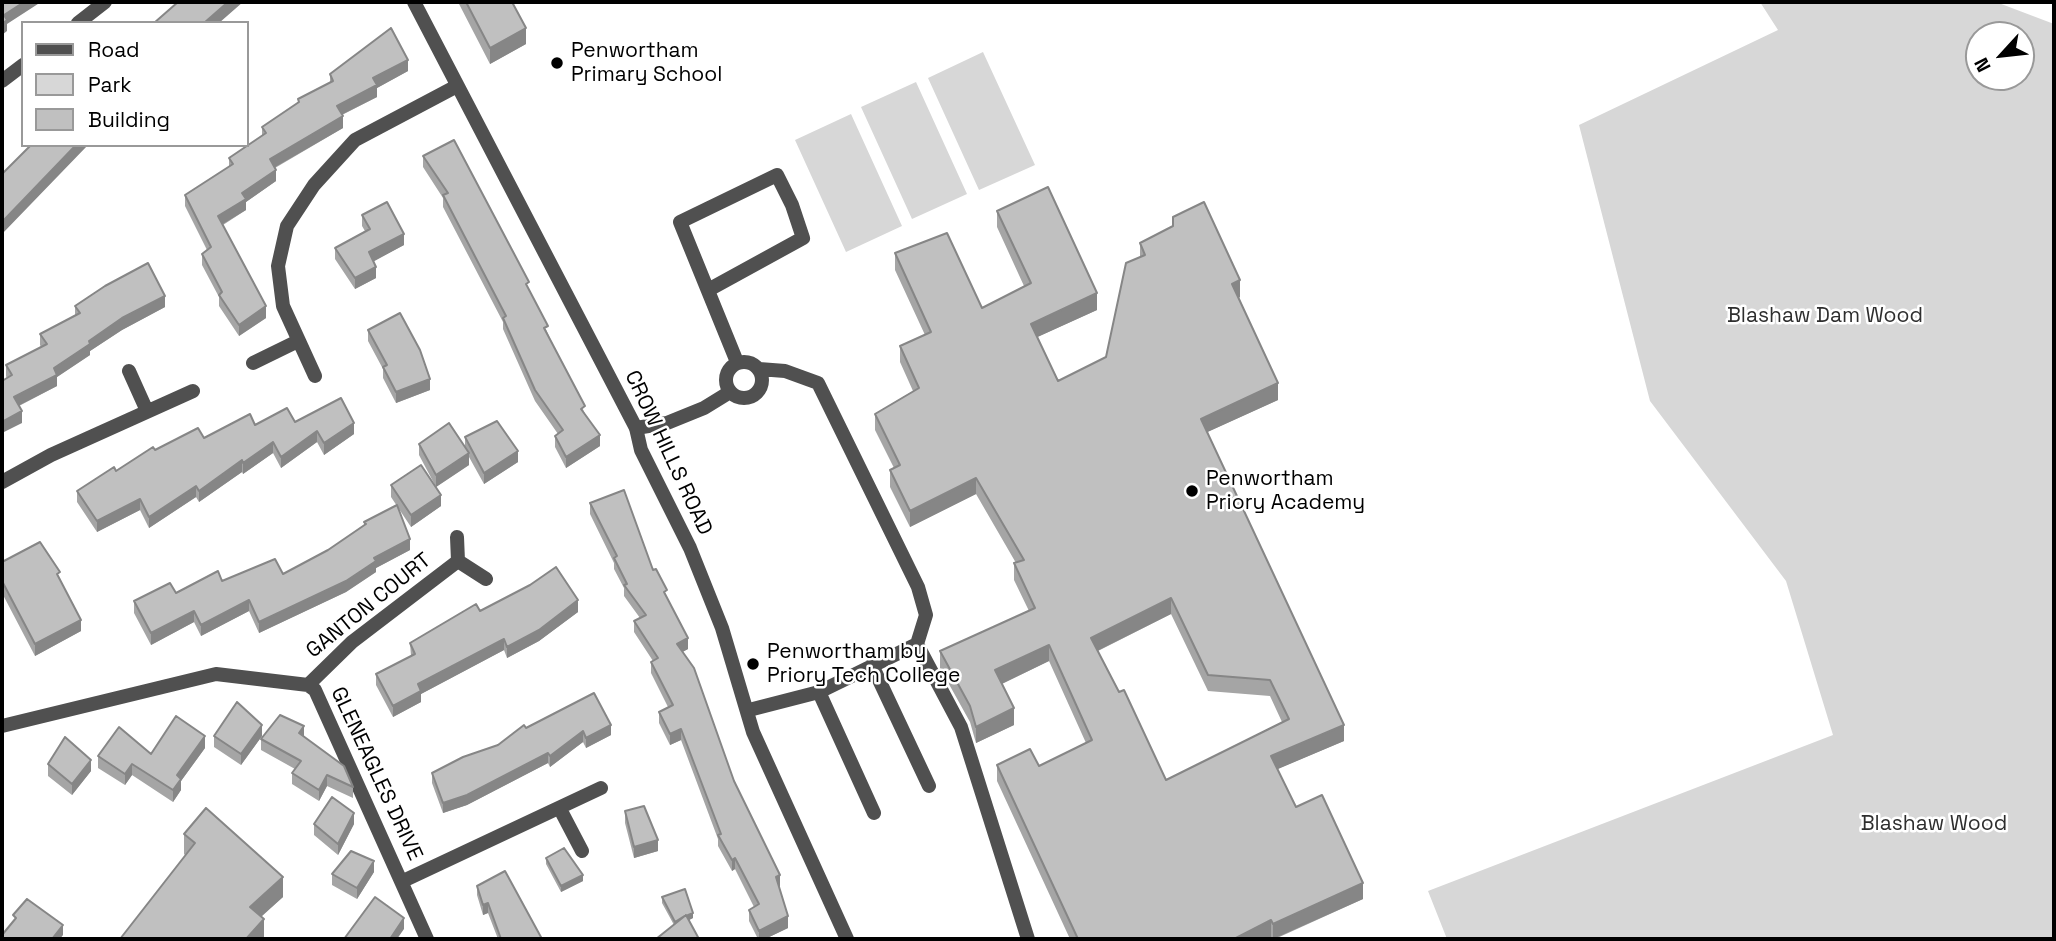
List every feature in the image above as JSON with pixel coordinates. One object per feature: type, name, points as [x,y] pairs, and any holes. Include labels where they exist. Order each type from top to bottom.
[{"type":"street","points":[[81,21],[105,2]]},
{"type":"street","name":"CROW HILLS ROAD","points":[[414,2],[636,428],[641,450],[690,548],[722,628],[749,710],[753,732],[847,939]]},
{"type":"street","points":[[2,81],[21,67]]},
{"type":"street","points":[[315,376],[283,306],[278,266],[287,226],[314,185],[355,140],[457,86]]},
{"type":"street","points":[[710,289],[803,238],[792,205],[777,176],[680,222],[710,289],[737,362]]},
{"type":"street","points":[[253,363],[298,341]]},
{"type":"street","points":[[737,362],[749,362],[759,369],[785,371],[818,383],[918,587],[926,615],[917,644],[961,727],[1028,939]]},
{"type":"street","points":[[737,362],[726,376],[730,392],[741,398],[753,396],[762,380],[759,369]]},
{"type":"street","points":[[128,371],[147,411]]},
{"type":"street","points":[[2,482],[193,391]]},
{"type":"street","points":[[636,428],[667,423],[704,408],[730,392]]},
{"type":"street","name":"GANTON COURT","points":[[457,537],[458,561]]},
{"type":"street","name":"GANTON COURT","points":[[458,561],[486,579]]},
{"type":"street","name":"GANTON COURT","points":[[308,685],[352,642],[458,561]]},
{"type":"street","points":[[749,710],[818,692],[917,644]]},
{"type":"street","points":[[872,665],[929,786]]},
{"type":"street","name":"GLENEAGLES DRIVE","points":[[2,726],[216,674],[308,685],[315,690],[427,939]]},
{"type":"street","points":[[818,692],[874,813]]},
{"type":"street","points":[[403,881],[601,788]]},
{"type":"street","points":[[560,809],[582,851]]},
{"type":"green space","name":"Blashaw Dam Wood","points":[[1760,2],[1996,2],[2054,24],[2054,939],[1447,939],[1428,891],[1833,735],[1786,581],[1650,401],[1579,125],[1778,30]]},
{"type":"green space","points":[[983,52],[1035,165],[979,190],[928,78]]},
{"type":"green space","points":[[916,82],[967,194],[912,219],[861,107]]},
{"type":"green space","points":[[851,114],[902,226],[846,252],[795,140]]},
{"type":"building","points":[[2,2],[24,2],[4,15],[7,20],[2,24]]},
{"type":"building","points":[[178,2],[228,2],[206,21],[156,21]]},
{"type":"building","points":[[466,2],[512,2],[526,28],[490,48]]},
{"type":"building","points":[[391,28],[408,60],[373,78],[377,85],[337,106],[343,116],[270,159],[276,170],[242,193],[246,199],[218,216],[266,306],[239,325],[219,295],[222,292],[202,254],[211,247],[185,195],[233,164],[229,158],[266,133],[262,127],[299,102],[298,99],[333,81],[330,74]]},
{"type":"building","points":[[454,140],[529,282],[526,284],[548,326],[544,328],[585,406],[581,409],[600,435],[566,457],[555,436],[563,430],[535,390],[503,318],[506,316],[443,195],[448,193],[423,156]]},
{"type":"building","points":[[29,147],[74,147],[2,222],[2,174]]},
{"type":"building","points":[[1048,187],[1097,293],[1031,324],[1058,381],[1106,357],[1126,263],[1145,255],[1140,243],[1173,226],[1173,217],[1204,202],[1240,280],[1232,284],[1278,383],[1201,419],[1344,725],[1271,756],[1296,807],[1322,795],[1363,883],[1273,924],[1271,920],[1234,939],[1078,939],[997,765],[1030,749],[1039,766],[1092,740],[1049,645],[995,670],[1014,708],[976,727],[970,706],[940,651],[1035,608],[1014,563],[1024,560],[976,478],[910,511],[890,470],[900,465],[875,414],[919,388],[900,346],[931,332],[895,253],[947,233],[982,308],[1031,283],[997,211]],"holes":[[[1171,598],[1208,675],[1270,680],[1289,719],[1166,780],[1124,690],[1119,692],[1091,638]]]},
{"type":"building","points":[[387,202],[404,234],[369,252],[376,267],[355,278],[335,248],[370,229],[362,215]]},
{"type":"building","points":[[148,263],[165,296],[122,318],[89,341],[90,344],[54,368],[57,375],[14,397],[22,411],[2,422],[2,381],[12,375],[6,365],[47,344],[40,334],[80,313],[75,306]]},
{"type":"building","points":[[400,313],[420,350],[430,379],[396,392],[383,367],[387,365],[368,330]]},
{"type":"building","points":[[341,398],[354,423],[324,443],[317,431],[281,457],[273,442],[243,463],[242,460],[199,491],[196,486],[149,517],[140,499],[97,521],[77,491],[114,467],[116,471],[153,447],[155,450],[198,428],[204,438],[250,414],[255,425],[287,408],[295,422]]},
{"type":"building","points":[[497,421],[518,451],[484,473],[465,437]]},
{"type":"building","points":[[449,423],[469,453],[436,475],[419,444]]},
{"type":"building","points":[[421,465],[441,495],[411,515],[391,485]]},
{"type":"building","points":[[624,490],[653,570],[656,569],[667,590],[664,592],[688,638],[677,644],[694,668],[734,781],[780,875],[776,877],[788,916],[759,931],[749,910],[759,904],[735,858],[732,860],[718,835],[721,834],[681,729],[670,734],[659,712],[673,705],[651,662],[658,658],[634,621],[646,615],[624,585],[627,584],[614,558],[617,556],[590,503]]},
{"type":"building","points":[[397,505],[410,539],[374,558],[376,561],[346,581],[259,622],[249,600],[201,625],[194,611],[151,633],[134,601],[170,583],[176,593],[218,571],[222,581],[275,559],[283,574],[328,550],[366,524],[364,522]]},
{"type":"building","points":[[40,542],[60,572],[57,574],[81,620],[35,644],[2,581],[2,562]]},
{"type":"building","points":[[556,567],[578,600],[539,630],[507,647],[504,639],[418,684],[421,691],[393,706],[376,674],[415,654],[410,643],[476,604],[480,611],[530,585]]},
{"type":"building","points":[[594,693],[611,725],[586,738],[583,731],[550,756],[548,753],[467,795],[443,803],[432,773],[463,757],[498,745],[524,725],[526,728]]},
{"type":"building","points":[[237,702],[262,725],[241,754],[214,736]]},
{"type":"building","points":[[280,715],[304,726],[299,733],[344,766],[353,787],[327,775],[319,790],[292,773],[301,761],[261,739]]},
{"type":"building","points":[[176,716],[205,736],[177,775],[181,779],[173,790],[132,764],[125,774],[98,756],[119,727],[151,754]]},
{"type":"building","points":[[65,737],[91,760],[72,784],[48,764]]},
{"type":"building","points":[[332,797],[354,813],[338,844],[314,824]]},
{"type":"building","points":[[644,806],[658,840],[634,847],[625,811]]},
{"type":"building","points":[[206,808],[283,877],[250,907],[264,919],[246,939],[120,939],[195,843],[184,834]]},
{"type":"building","points":[[564,848],[583,875],[561,886],[546,858]]},
{"type":"building","points":[[351,851],[374,861],[357,888],[332,874]]},
{"type":"building","points":[[505,871],[542,939],[501,939],[488,903],[483,905],[477,886]]},
{"type":"building","points":[[685,889],[693,913],[675,922],[662,897]]},
{"type":"building","points":[[375,897],[404,918],[390,939],[344,939]]},
{"type":"building","points":[[27,899],[63,925],[52,939],[2,939],[2,935],[16,918],[13,915]]},
{"type":"building","points":[[686,915],[699,939],[656,939]]},
{"type":"place","name":"Penwortham Primary School","points":[[557,63]]},
{"type":"place","name":"Penwortham Priory Academy","points":[[1192,491]]},
{"type":"place","name":"Penwortham by Priory Tech College","points":[[753,664]]},
{"type":"park label","name":"Blashaw Wood","points":[[1934,824]]}]
